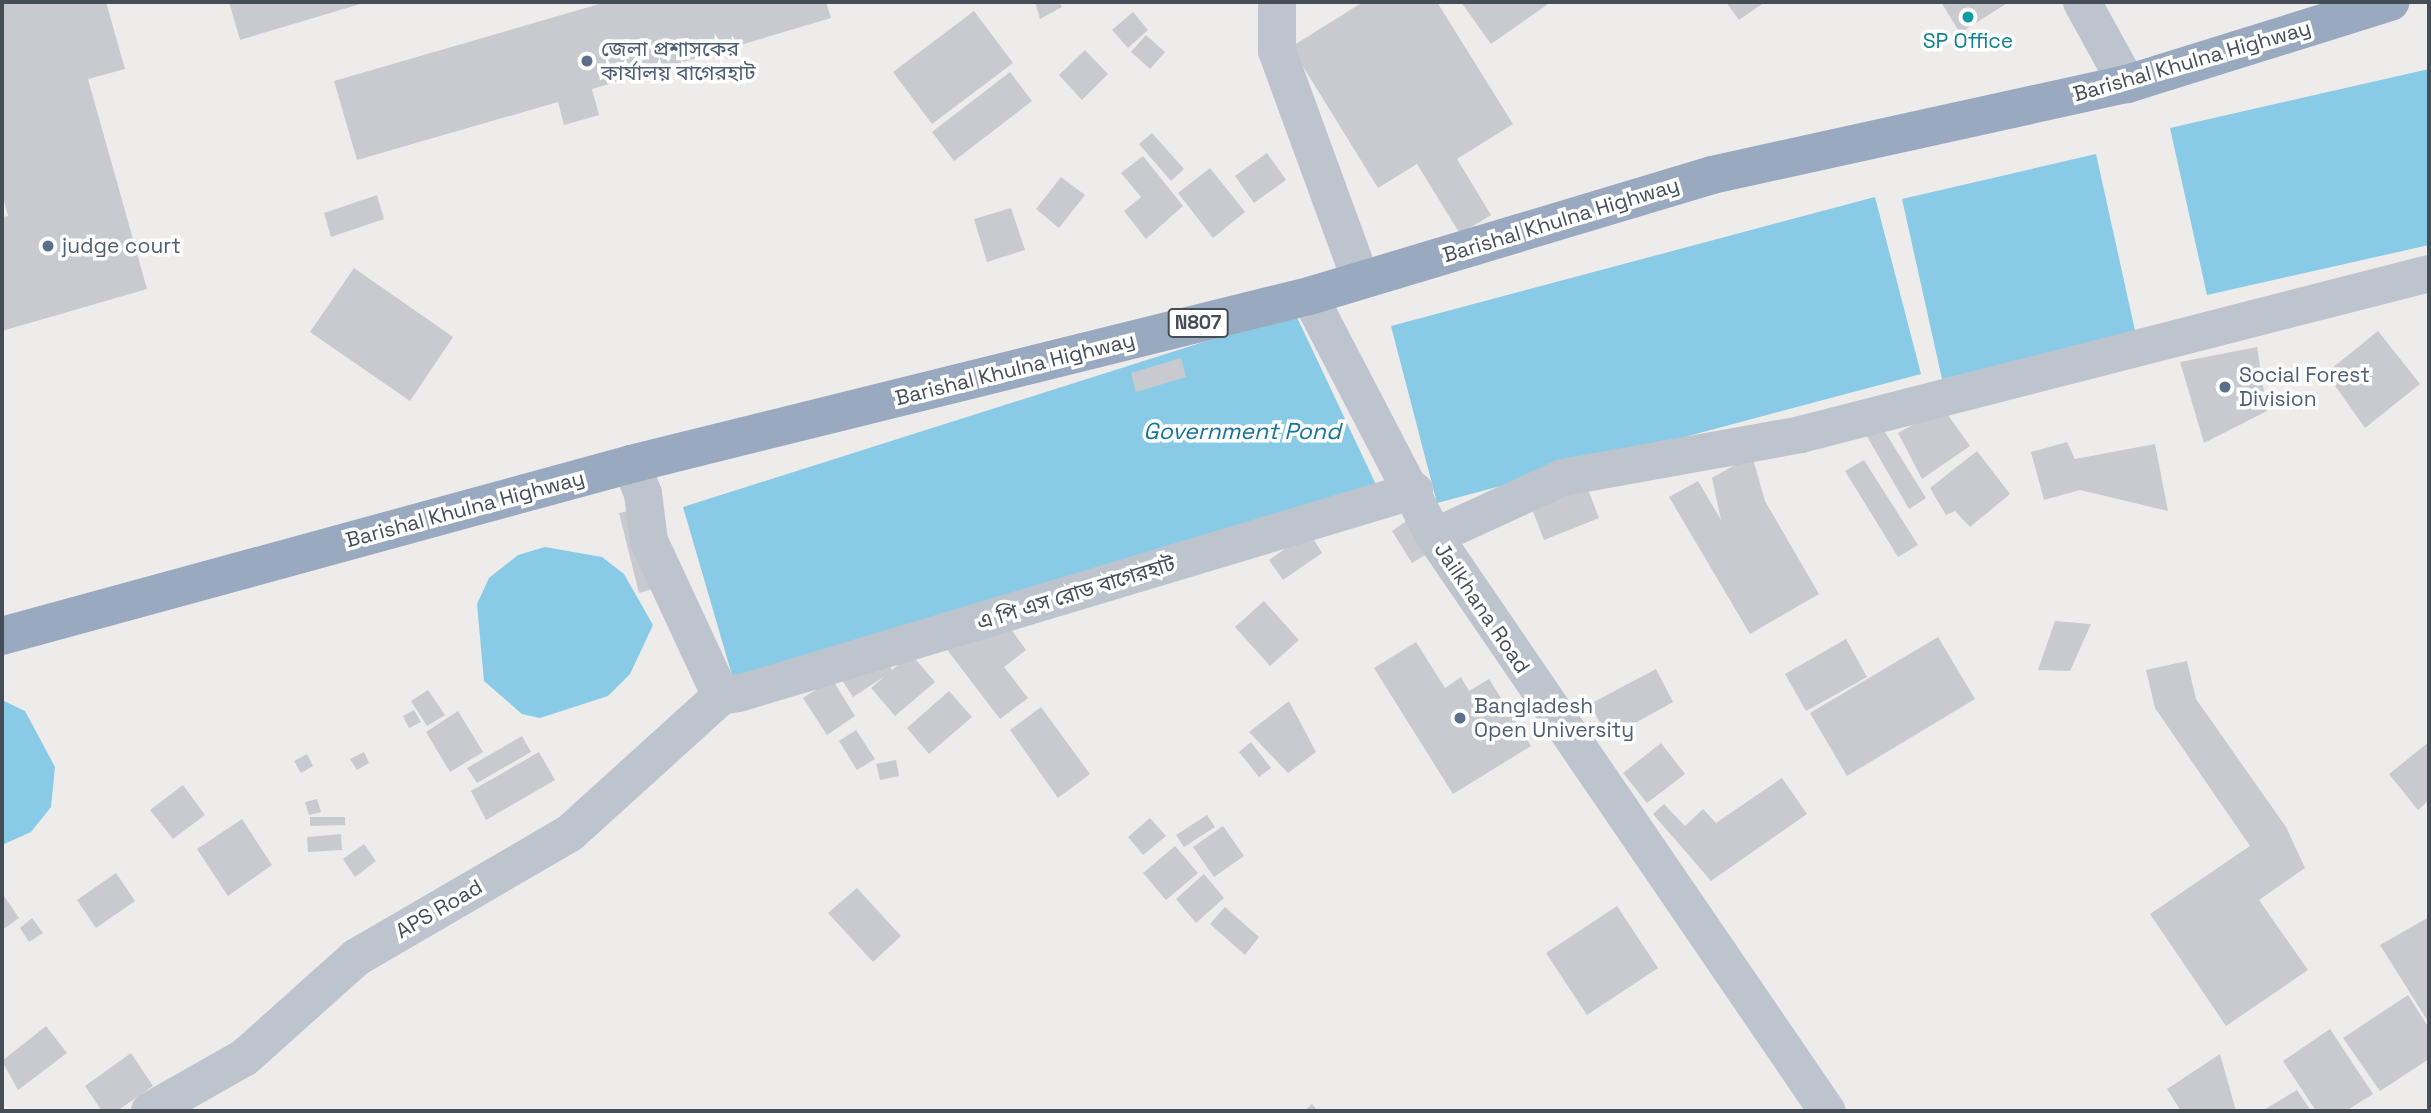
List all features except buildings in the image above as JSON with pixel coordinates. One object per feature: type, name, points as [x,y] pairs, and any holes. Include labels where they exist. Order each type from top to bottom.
[{"type":"highway","name":"Barishal Khulna Highway","points":[[2,636],[631,464],[1309,296],[1712,174],[2127,84],[2391,2]]},
{"type":"street","points":[[1276,2],[1277,51],[1361,280]]},
{"type":"street","points":[[2082,2],[2127,84]]},
{"type":"street","points":[[1434,536],[1562,477],[1800,434],[2429,273]]},
{"type":"street","name":"Jailkhana Road","points":[[1309,296],[1414,490],[1434,536],[1827,1111]]},
{"type":"street","points":[[631,464],[643,494],[649,541],[729,694]]},
{"type":"street","name":"এ পি এস রোড বাগেরহাট","points":[[729,694],[1414,490]]},
{"type":"street","name":"APS Road","points":[[150,1111],[245,1057],[357,957],[570,832],[729,694]]},
{"type":"water","points":[[2429,69],[2429,245],[2207,295],[2170,128]]},
{"type":"water","points":[[2096,154],[2136,335],[1942,379],[1902,199]]},
{"type":"water","points":[[1875,197],[1921,374],[1437,503],[1391,326]]},
{"type":"water","name":"Government Pond","points":[[1295,313],[1379,491],[734,682],[683,507]]},
{"type":"water","points":[[545,547],[602,557],[624,574],[653,625],[630,674],[608,696],[540,718],[522,714],[484,681],[477,604],[489,578],[518,555]]},
{"type":"water","points":[[2,700],[25,711],[55,767],[51,807],[31,832],[2,845]]},
{"type":"place","name":"SP Office","points":[[1968,17]]},
{"type":"place","name":"জেলা প্রশাসকের কার্যালয় বাগেরহাট","points":[[587,61]]},
{"type":"place","name":"judge court","points":[[48,246]]},
{"type":"place","name":"Social Forest Division","points":[[2225,387]]},
{"type":"place","name":"Bangladesh Open University","points":[[1460,718]]}]
